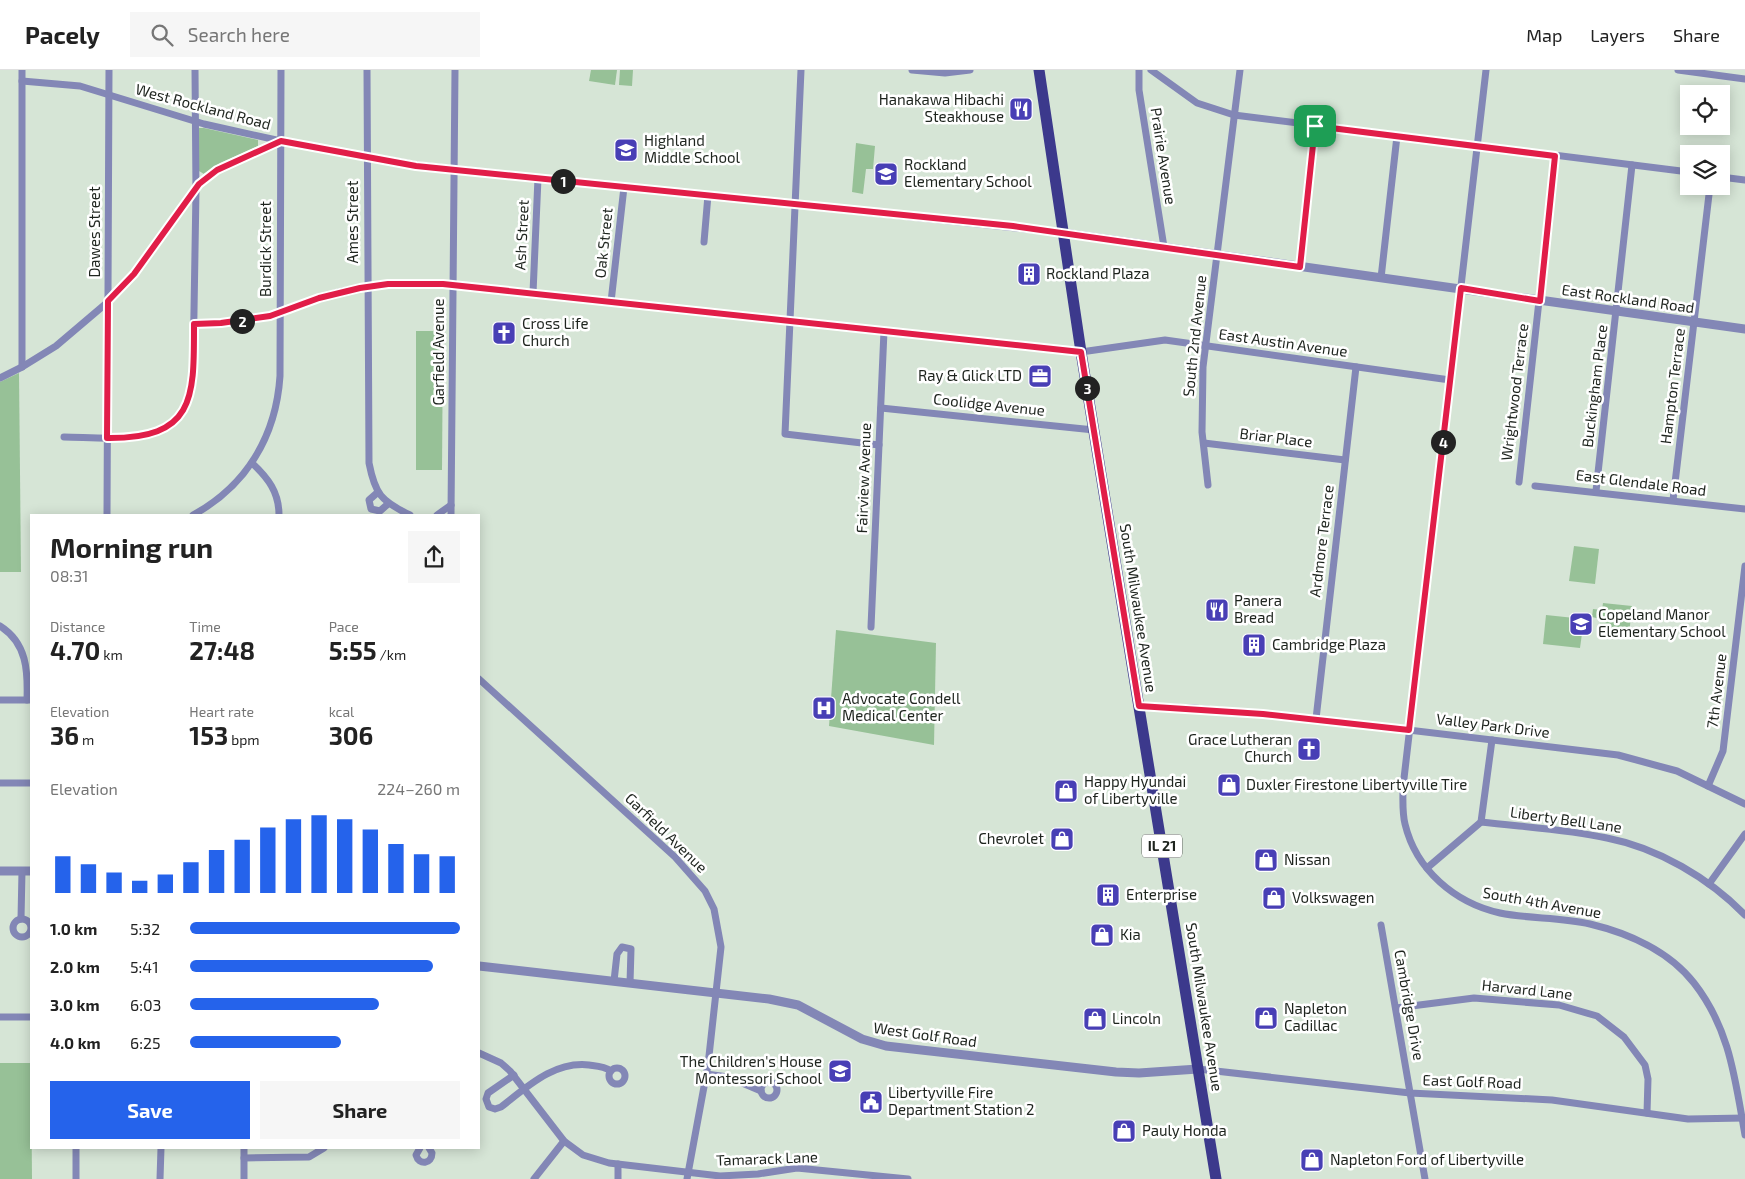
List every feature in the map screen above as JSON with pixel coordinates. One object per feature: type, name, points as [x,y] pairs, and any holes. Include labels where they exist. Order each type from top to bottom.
[{"type":"main road","name":"South Milwaukee Avenue","points":[[1039,70],[1081,352],[1216,1179]]},
{"type":"street","points":[[22,70],[22,367]]},
{"type":"street","name":"Dawes Street","points":[[107,514],[109,70]]},
{"type":"street","points":[[64,437],[107,438],[147,435],[160,431],[178,417],[187,402],[193,385],[196,191],[195,70]]},
{"type":"street","name":"Burdick Street","points":[[195,514],[218,499],[235,484],[252,463],[264,442],[276,410],[280,376],[281,70]]},
{"type":"street","name":"Ames Street","points":[[367,70],[366,287],[369,463],[377,493],[388,504],[408,514]]},
{"type":"street","name":"Garfield Avenue","points":[[452,514],[455,70]]},
{"type":"street","points":[[801,70],[785,434],[879,445]]},
{"type":"street","points":[[912,70],[945,73],[970,70]]},
{"type":"street","name":"Prairie Avenue","points":[[1139,70],[1139,90],[1164,247]]},
{"type":"street","points":[[1151,70],[1197,103],[1234,116],[1680,171]]},
{"type":"street","name":"South 2nd Avenue","points":[[1208,485],[1202,396],[1217,254],[1240,70]]},
{"type":"street","name":"South 4th Avenue","points":[[1486,70],[1409,730],[1403,786],[1405,824],[1414,847],[1427,868],[1440,883],[1457,896],[1472,904],[1500,912],[1588,924],[1615,930],[1640,941],[1670,961],[1692,981],[1708,1004],[1722,1030],[1730,1051],[1744,1118],[1745,1135]]},
{"type":"street","points":[[1678,70],[1745,79]]},
{"type":"street","name":"West Rockland Road","points":[[22,81],[59,83],[109,95],[196,121],[281,141],[367,158],[455,170],[1063,233]]},
{"type":"street","points":[[1300,267],[1315,126]]},
{"type":"street","points":[[1381,278],[1397,136]]},
{"type":"street","points":[[0,378],[56,346],[108,301],[134,274],[196,191],[199,184],[217,170],[281,141]]},
{"type":"street","name":"Wrightwood Terrace","points":[[1518,482],[1555,156]]},
{"type":"street","name":"Buckingham Place","points":[[1596,491],[1618,312],[1632,165]]},
{"type":"street","name":"Ash Street","points":[[533,293],[538,178]]},
{"type":"street","points":[[1730,178],[1745,180]]},
{"type":"street","name":"Oak Street","points":[[611,302],[624,187]]},
{"type":"street","points":[[704,242],[708,195]]},
{"type":"street","name":"Hampton Terrace","points":[[1673,500],[1709,195]]},
{"type":"street","name":"East Rockland Road","points":[[1063,233],[1745,329]]},
{"type":"street","name":"East Austin Avenue","points":[[194,324],[242,321],[280,312],[319,298],[366,287],[417,283],[533,293],[1081,352],[1165,340],[1450,380]]},
{"type":"street","name":"Fairview Avenue","points":[[871,627],[884,331]]},
{"type":"street","name":"Ardmore Terrace","points":[[1316,718],[1356,367]]},
{"type":"street","name":"Coolidge Avenue","points":[[880,408],[1094,430]]},
{"type":"street","name":"Briar Place","points":[[1204,443],[1345,460]]},
{"type":"street","points":[[252,463],[268,478],[279,504],[279,514]]},
{"type":"street","name":"East Glendale Road","points":[[1535,486],[1596,491],[1745,509]]},
{"type":"street","name":"Ames Street","points":[[377,493],[369,500],[371,509],[380,511],[388,504]]},
{"type":"street","points":[[438,514],[451,505]]},
{"type":"street","name":"7th Avenue","points":[[1708,786],[1724,751],[1745,566]]},
{"type":"street","points":[[0,626],[12,636],[25,658],[29,700],[0,700]]},
{"type":"street","name":"Garfield Avenue","points":[[480,680],[694,877],[714,909],[721,947],[706,1074],[687,1175]]},
{"type":"street","name":"Valley Park Drive","points":[[1139,706],[1194,708],[1316,718],[1633,758],[1669,768],[1745,804]]},
{"type":"street","points":[[1427,868],[1481,822],[1492,740]]},
{"type":"street","points":[[0,783],[30,783]]},
{"type":"street","name":"Liberty Bell Lane","points":[[1481,822],[1606,838],[1658,855],[1722,893],[1745,915]]},
{"type":"street","points":[[1708,884],[1745,834]]},
{"type":"street","points":[[0,871],[26,871],[21,919]]},
{"type":"street","name":"Cambridge Drive","points":[[1381,925],[1426,1179]]},
{"type":"street","points":[[614,981],[617,954],[622,946],[631,949],[630,983]]},
{"type":"street","name":"West Golf Road","points":[[480,966],[716,993],[798,1005],[862,1039],[886,1046],[1116,1072],[1139,1073],[1198,1069]]},
{"type":"street","name":"Harvard Lane","points":[[1396,1008],[1474,998],[1559,1005],[1597,1016],[1624,1037],[1644,1065],[1648,1079],[1647,1113]]},
{"type":"street","points":[[0,1017],[30,1017]]},
{"type":"street","name":"Tamarack Lane","points":[[480,1053],[501,1063],[514,1075],[564,1141],[583,1155],[618,1164],[687,1175],[738,1176],[804,1168],[908,1179]]},
{"type":"street","points":[[514,1075],[488,1094],[486,1099],[487,1105],[492,1108],[498,1108],[564,1065],[576,1063],[604,1066],[611,1071]]},
{"type":"street","name":"East Golf Road","points":[[1198,1069],[1410,1093],[1552,1100],[1688,1119],[1744,1118]]},
{"type":"street","points":[[706,1074],[728,1077],[761,1091]]},
{"type":"street","points":[[534,1179],[552,1153],[564,1141]]},
{"type":"street","points":[[76,1149],[76,1179]]},
{"type":"street","points":[[160,1179],[161,1149]]},
{"type":"street","points":[[244,1149],[244,1179]]},
{"type":"street","points":[[244,1158],[308,1157],[322,1149]]},
{"type":"street","points":[[418,1149],[416,1158],[420,1162],[425,1163],[430,1160],[432,1155],[429,1149]]},
{"type":"street","points":[[618,1164],[618,1179]]},
{"type":"green space","points":[[591,70],[617,70],[615,85],[589,81]]},
{"type":"green space","points":[[620,70],[633,70],[632,86],[619,85]]},
{"type":"green space","points":[[199,128],[258,140],[258,146],[220,163],[204,174],[199,171]]},
{"type":"green space","points":[[856,143],[875,146],[873,169],[866,169],[863,194],[852,192]]},
{"type":"green space","points":[[416,331],[443,331],[442,470],[416,470]]},
{"type":"green space","points":[[19,373],[21,572],[0,572],[0,382]]},
{"type":"green space","points":[[1574,546],[1599,549],[1595,584],[1569,581]]},
{"type":"green space","points":[[1603,603],[1632,606],[1629,635],[1599,632],[1601,619],[1592,617],[1593,609],[1602,610]]},
{"type":"green space","points":[[1546,615],[1584,619],[1580,648],[1543,644]]},
{"type":"green space","points":[[836,630],[936,643],[934,745],[829,726]]},
{"type":"green space","points":[[0,1063],[30,1063],[32,1179],[0,1179]]},
{"type":"place","name":"Hanakawa Hibachi Steakhouse","points":[[1021,109]]},
{"type":"place","name":"Highland Middle School","points":[[626,150]]},
{"type":"place","name":"Rockland Elementary School","points":[[886,174]]},
{"type":"place","name":"Rockland Plaza","points":[[1029,274]]},
{"type":"place","name":"Cross Life Church","points":[[504,333]]},
{"type":"place","name":"Ray & Glick LTD","points":[[1040,376]]},
{"type":"place","name":"Panera Bread","points":[[1217,610]]},
{"type":"place","name":"Copeland Manor Elementary School","points":[[1581,624]]},
{"type":"place","name":"Cambridge Plaza","points":[[1254,645]]},
{"type":"place","name":"Advocate Condell Medical Center","points":[[824,708]]},
{"type":"place","name":"Grace Lutheran Church","points":[[1309,749]]},
{"type":"place","name":"Duxler Firestone Libertyville Tire","points":[[1229,785]]},
{"type":"place","name":"Happy Hyundai of Libertyville","points":[[1066,791]]},
{"type":"place","name":"Chevrolet","points":[[1062,839]]},
{"type":"place","name":"Nissan","points":[[1266,860]]},
{"type":"place","name":"Enterprise","points":[[1108,895]]},
{"type":"place","name":"Volkswagen","points":[[1274,898]]},
{"type":"place","name":"Kia","points":[[1102,935]]},
{"type":"place","name":"Napleton Cadillac","points":[[1266,1018]]},
{"type":"place","name":"Lincoln","points":[[1095,1019]]},
{"type":"place","name":"The Children's House Montessori School","points":[[840,1071]]},
{"type":"place","name":"Libertyville Fire Department Station 2","points":[[871,1102]]},
{"type":"place","name":"Pauly Honda","points":[[1124,1131]]},
{"type":"place","name":"Napleton Ford of Libertyville","points":[[1312,1160]]},
{"type":"route","points":[[1315,126],[1555,156],[1540,301],[1461,288],[1409,730],[1316,718],[1194,708],[1139,706],[1081,352],[443,284],[388,284],[343,291],[270,316],[242,321],[194,324],[193,385],[190,396],[178,417],[171,425],[160,431],[140,437],[107,438],[108,301],[134,274],[196,191],[199,184],[217,170],[281,141],[416,166],[1013,226],[1300,267],[1315,126]]}]
